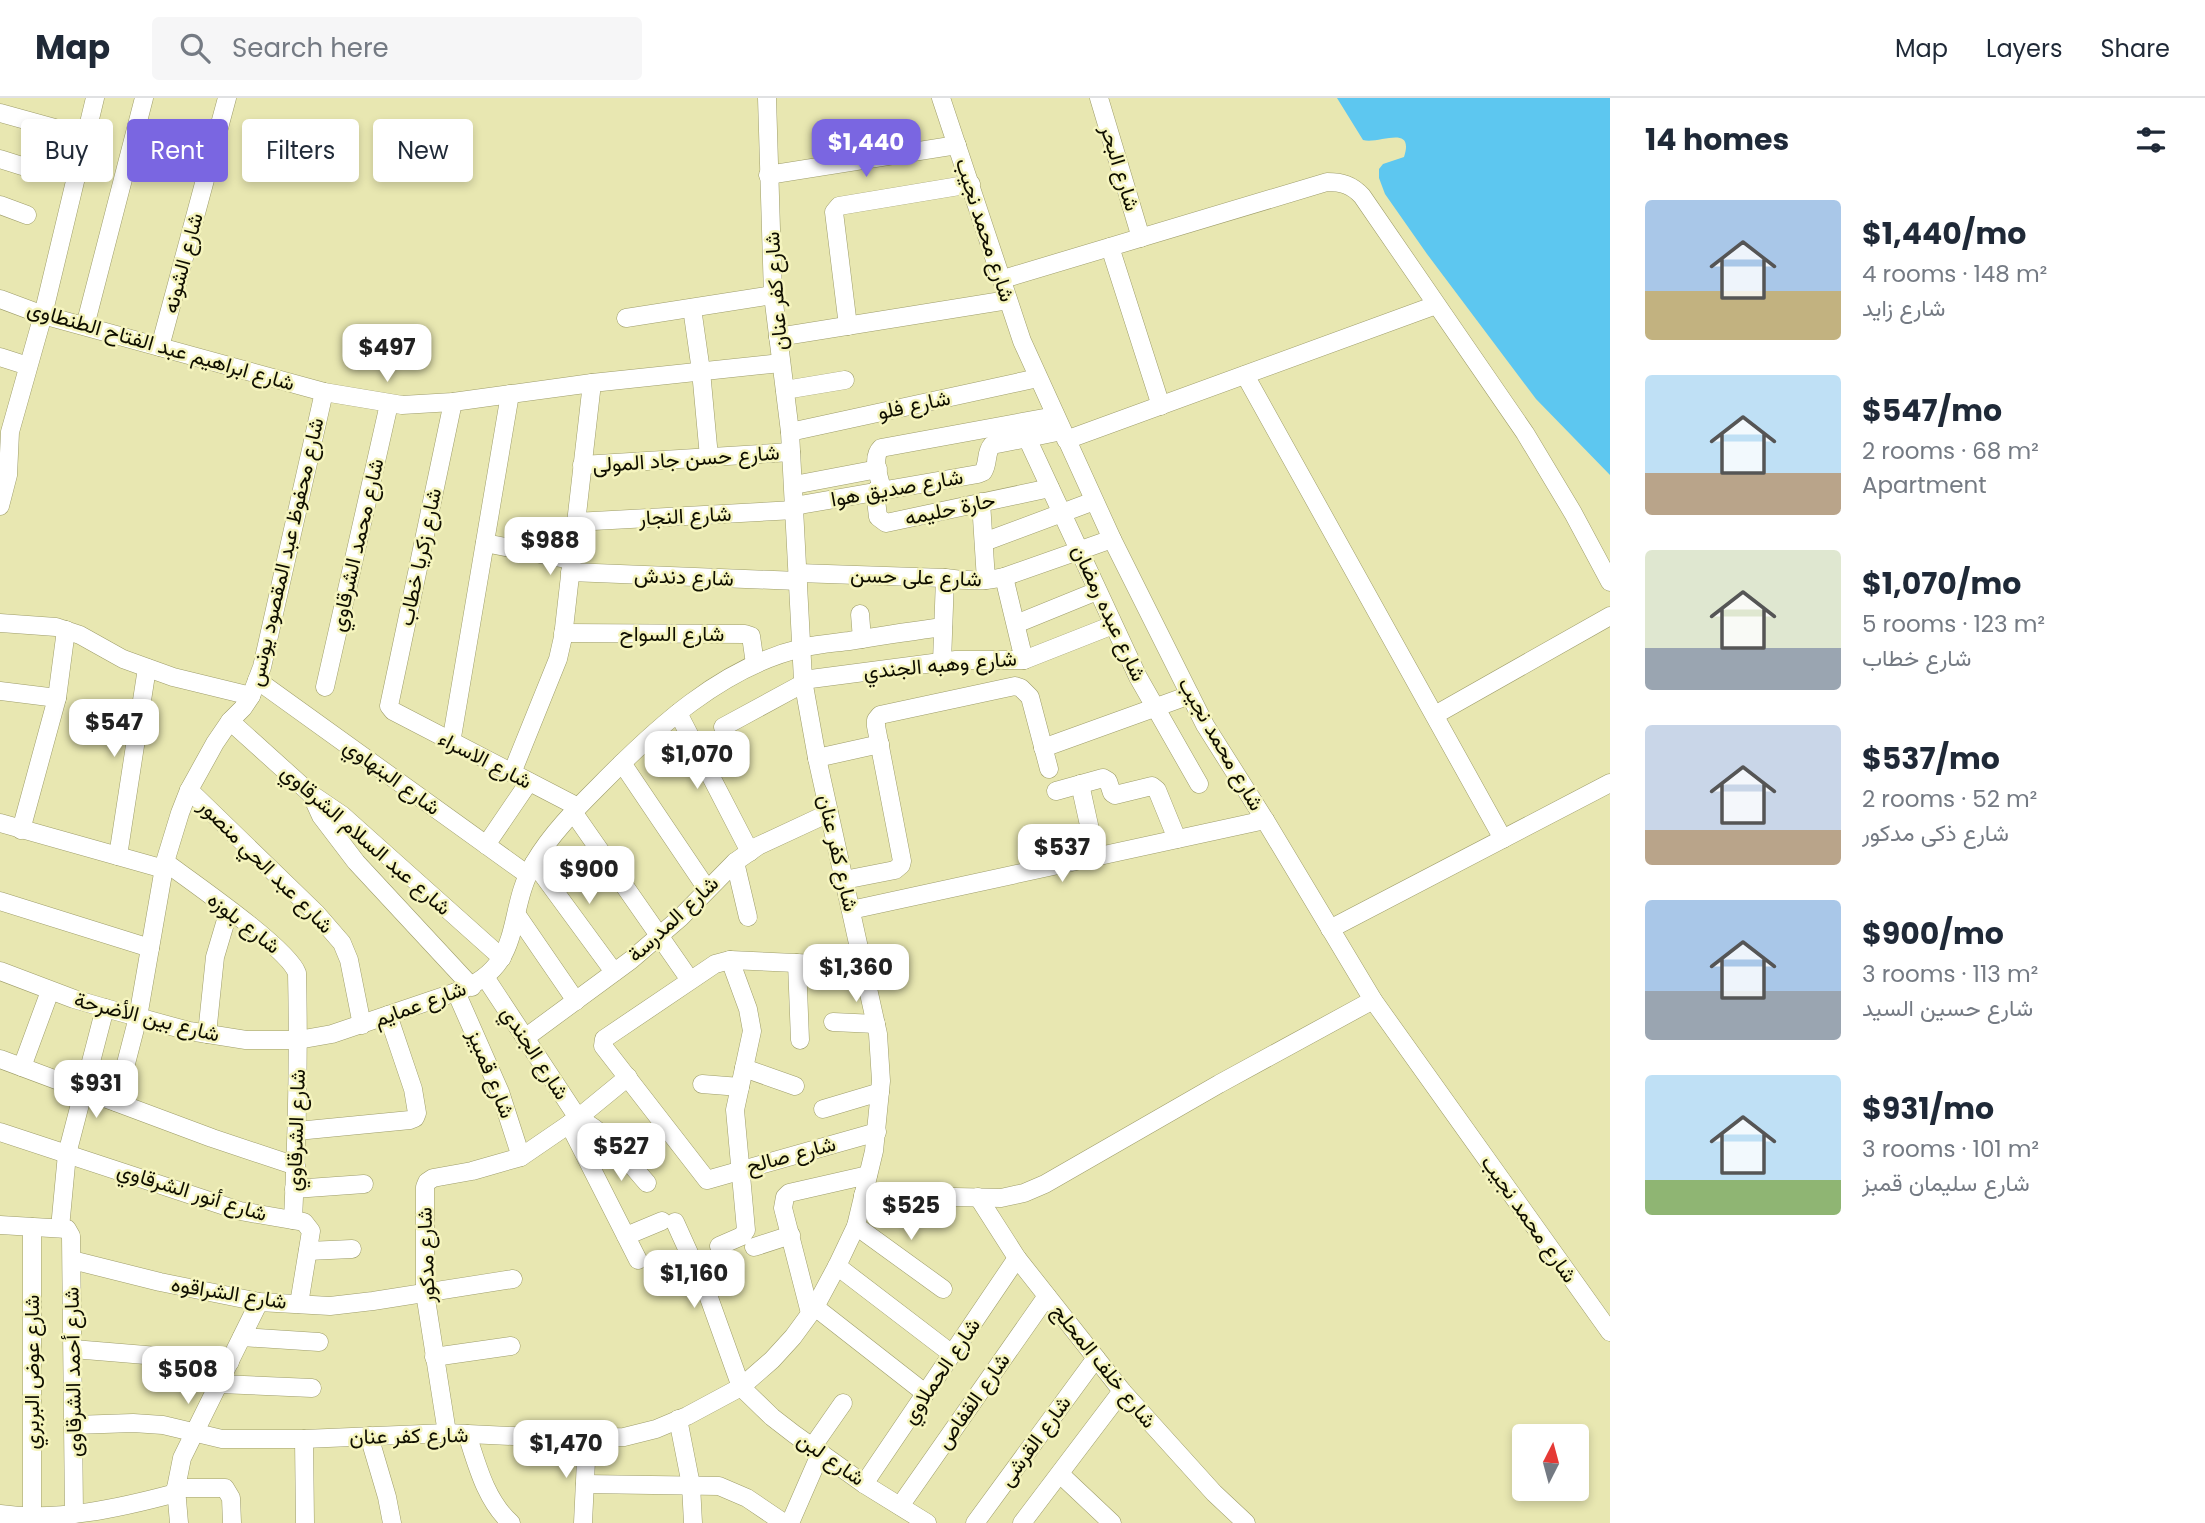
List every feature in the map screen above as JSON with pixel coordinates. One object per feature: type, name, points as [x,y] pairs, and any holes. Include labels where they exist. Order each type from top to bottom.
[{"type":"street","points":[[91,119],[95,98]]},
{"type":"street","points":[[85,326],[144,98]]},
{"type":"street","name":"شارع الشونه","points":[[160,347],[227,98]]},
{"type":"street","name":"شارع كفر عنان","points":[[74,1425],[163,1425],[222,1439],[304,1439],[447,1433],[587,1439],[624,1437],[656,1429],[718,1402],[741,1387],[793,1337],[837,1266],[856,1226],[868,1175],[877,1132],[880,1069],[876,1024],[817,758],[804,681],[790,432],[773,295],[767,98]]},
{"type":"street","name":"شارع محمد نجيب","points":[[941,98],[1022,341],[1112,539],[1205,725],[1373,1000],[1610,1332]]},
{"type":"street","name":"شارع البحر","points":[[1099,98],[1141,238]]},
{"type":"street","points":[[0,113],[22,119]]},
{"type":"street","points":[[768,175],[957,145]]},
{"type":"street","points":[[0,159],[21,166]]},
{"type":"street","points":[[0,506],[8,475],[5,430],[29,366],[76,182]]},
{"type":"street","points":[[1003,279],[1327,182],[1350,186],[1362,196],[1525,433],[1610,582]]},
{"type":"street","points":[[848,326],[834,212],[839,206],[971,184]]},
{"type":"street","points":[[0,205],[27,215]]},
{"type":"street","points":[[1110,247],[1161,406]]},
{"type":"street","points":[[626,318],[773,295]]},
{"type":"street","name":"شارع ابراهيم عبد الفتاح الطنطاوى","points":[[0,299],[43,315],[324,393],[389,404],[453,402],[781,362]]},
{"type":"street","points":[[778,337],[1008,300]]},
{"type":"street","points":[[794,485],[878,469],[875,457],[877,450],[881,448],[1061,429],[1161,406],[1436,305]]},
{"type":"street","points":[[692,308],[709,457]]},
{"type":"street","points":[[0,357],[29,366]]},
{"type":"street","points":[[1245,375],[1503,839]]},
{"type":"street","name":"شارع فلو","points":[[790,432],[1038,378]]},
{"type":"street","points":[[785,390],[845,380]]},
{"type":"street","points":[[512,773],[558,659],[564,633],[592,383]]},
{"type":"street","name":"شارع محفوظ عبد المقصود يونس","points":[[116,1102],[138,1017],[164,865],[189,790],[208,755],[230,721],[243,708],[254,688],[270,636],[324,393]]},
{"type":"street","points":[[452,743],[510,394]]},
{"type":"street","name":"شارع زكريا خطاب","points":[[393,711],[389,706],[390,700],[453,402]]},
{"type":"street","name":"شارع محمد الشرقاوي","points":[[325,687],[389,404]]},
{"type":"street","name":"شارع صديق هوا","points":[[795,508],[983,472],[992,445],[1061,429]]},
{"type":"street","name":"شارع عبده رمضان","points":[[1027,438],[1138,677],[1199,784]]},
{"type":"street","name":"شارع حسن جاد المولى","points":[[582,465],[791,452]]},
{"type":"street","name":"حارة حليمه","points":[[878,469],[878,517],[886,523],[1050,488]]},
{"type":"street","points":[[984,542],[1094,501]]},
{"type":"street","points":[[981,502],[986,580]]},
{"type":"street","name":"شارع النجار","points":[[575,522],[795,508]]},
{"type":"street","name":"شارع على حسن","points":[[798,577],[986,580],[1004,577],[1112,539]]},
{"type":"street","name":"شارع دندش","points":[[485,542],[570,566],[798,577]]},
{"type":"street","points":[[1004,577],[1024,660]]},
{"type":"street","points":[[942,662],[945,578]]},
{"type":"street","points":[[1016,624],[1097,591]]},
{"type":"street","points":[[860,614],[862,639]]},
{"type":"street","points":[[1434,715],[1610,616]]},
{"type":"street","points":[[0,623],[56,626],[80,635],[123,659],[173,677],[254,688]]},
{"type":"street","name":"شارع وهبه الجندي","points":[[804,681],[956,660],[1024,660],[1113,625]]},
{"type":"street","name":"شارع عمايم","points":[[298,1040],[362,1025],[471,985],[502,958],[512,937],[531,869],[576,809],[622,762],[678,713],[726,680],[755,664],[802,648],[943,627]]},
{"type":"street","points":[[21,830],[57,698],[66,630]]},
{"type":"street","name":"شارع السواح","points":[[564,633],[745,634],[753,640],[755,664]]},
{"type":"street","points":[[118,856],[147,668]]},
{"type":"street","points":[[723,726],[804,681]]},
{"type":"street","points":[[844,880],[895,870],[902,861],[876,723],[880,715],[1015,686],[1030,697],[1049,769]]},
{"type":"street","name":"شارع البنهاوي","points":[[254,688],[486,845],[531,869],[614,972]]},
{"type":"street","points":[[0,691],[57,698]]},
{"type":"street","points":[[1044,748],[1190,695]]},
{"type":"street","name":"شارع الاسراء","points":[[393,711],[576,809]]},
{"type":"street","points":[[678,713],[742,857],[748,917]]},
{"type":"street","name":"شارع عبد السلام الشرقاوي","points":[[230,721],[311,794],[342,815],[502,958]]},
{"type":"street","points":[[817,758],[880,744]]},
{"type":"street","points":[[622,762],[707,889]]},
{"type":"street","points":[[1056,791],[1105,779],[1112,793],[1117,795],[1149,785],[1155,788],[1177,839]]},
{"type":"street","points":[[486,845],[529,782]]},
{"type":"street","points":[[1330,929],[1610,783]]},
{"type":"street","points":[[1080,784],[1096,857]]},
{"type":"street","name":"شارع عبد الحي منصور","points":[[189,790],[316,912],[342,943],[349,960],[362,1025]]},
{"type":"street","points":[[311,794],[320,816],[356,862],[471,985]]},
{"type":"street","points":[[576,809],[690,980]]},
{"type":"street","name":"شارع المدرسة","points":[[525,1038],[659,936],[742,857],[829,813]]},
{"type":"street","points":[[850,910],[1265,820]]},
{"type":"street","points":[[0,823],[118,856],[164,865]]},
{"type":"street","name":"شارع بلوزه","points":[[164,865],[229,910],[269,941],[295,966],[298,1040]]},
{"type":"street","points":[[0,901],[150,948]]},
{"type":"street","points":[[207,1034],[215,957],[229,910]]},
{"type":"street","points":[[517,915],[576,1001]]},
{"type":"street","points":[[628,1077],[603,1046],[604,1039],[715,964],[730,960],[863,965]]},
{"type":"street","points":[[719,1246],[745,1232],[735,1110],[752,1031],[748,1009],[730,960]]},
{"type":"street","points":[[797,963],[800,1040]]},
{"type":"street","name":"شارع بين الأضرحة","points":[[0,971],[105,1008],[207,1034],[246,1040],[298,1040]]},
{"type":"street","name":"شارع الجندي","points":[[471,985],[525,1038],[573,1121],[592,1126],[615,1146],[647,1184]]},
{"type":"street","name":"شارع قمبيز","points":[[471,985],[521,1157]]},
{"type":"street","points":[[22,1067],[50,990]]},
{"type":"street","points":[[863,1195],[1001,1198],[1024,1193],[1045,1184],[1373,1000]]},
{"type":"street","name":"شارع أحمد الشرقاوى","points":[[67,1517],[74,1425],[72,1260],[65,1229],[67,1154],[105,1008]]},
{"type":"street","points":[[297,1131],[415,1118],[417,1113],[413,1089],[388,1015]]},
{"type":"street","points":[[833,1021],[876,1024]]},
{"type":"street","name":"شارع الشرقاوي","points":[[293,1220],[298,1040]]},
{"type":"street","points":[[0,1059],[212,1138],[296,1166]]},
{"type":"street","points":[[744,1069],[795,1086]]},
{"type":"street","name":"شارع مدكور","points":[[447,1433],[425,1293],[427,1182],[433,1178],[472,1171],[521,1157],[573,1121],[628,1077]]},
{"type":"street","name":"شارع صالح","points":[[628,1077],[707,1180],[877,1132]]},
{"type":"street","points":[[702,1084],[740,1087]]},
{"type":"street","points":[[823,1109],[880,1092]]},
{"type":"street","points":[[573,1121],[638,1260]]},
{"type":"street","name":"شارع أنور الشرقاوي","points":[[0,1132],[240,1211],[304,1222],[310,1227],[299,1304]]},
{"type":"street","points":[[868,1175],[789,1193],[785,1197],[783,1208],[812,1310],[925,1393]]},
{"type":"street","points":[[294,1189],[364,1184]]},
{"type":"street","name":"شارع خلف المحلج","points":[[978,1196],[1017,1258],[1122,1391],[1214,1493],[1246,1523]]},
{"type":"street","points":[[626,1236],[668,1221],[708,1295],[741,1387]]},
{"type":"street","points":[[0,1225],[65,1229]]},
{"type":"street","points":[[856,1226],[943,1289]]},
{"type":"street","name":"شارع عوض البربري","points":[[32,1227],[32,1517]]},
{"type":"street","points":[[754,1247],[791,1236]]},
{"type":"street","points":[[308,1251],[352,1248]]},
{"type":"street","name":"شارع الحملاوي","points":[[864,1484],[1017,1258]]},
{"type":"street","name":"شارع الشراقوه","points":[[72,1260],[160,1282],[259,1302],[330,1306],[513,1279]]},
{"type":"street","points":[[837,1266],[952,1354]]},
{"type":"street","name":"شارع القفاص","points":[[900,1506],[1047,1296]]},
{"type":"street","points":[[179,1523],[176,1490],[182,1458],[259,1302]]},
{"type":"street","points":[[242,1337],[319,1342]]},
{"type":"street","points":[[434,1357],[511,1346]]},
{"type":"street","points":[[73,1349],[230,1362]]},
{"type":"street","name":"شارع القرشى","points":[[975,1523],[1096,1359]]},
{"type":"street","points":[[220,1384],[312,1388]]},
{"type":"street","name":"شارع لبن","points":[[741,1387],[772,1417],[864,1484],[927,1523]]},
{"type":"street","points":[[1023,1523],[1122,1391]]},
{"type":"street","points":[[790,1523],[817,1449],[843,1403]]},
{"type":"street","points":[[678,1419],[691,1485],[693,1523]]},
{"type":"street","points":[[467,1434],[480,1475],[504,1522]]},
{"type":"street","points":[[369,1436],[392,1523]]},
{"type":"street","points":[[304,1439],[305,1523]]},
{"type":"street","points":[[583,1523],[587,1439]]},
{"type":"street","points":[[1060,1474],[1112,1523]]},
{"type":"street","points":[[585,1484],[719,1486],[747,1498],[784,1523]]},
{"type":"street","points":[[3,1517],[67,1517],[131,1504],[176,1490],[225,1488],[231,1498],[232,1523]]},
{"type":"street","points":[[130,1523],[131,1504]]},
{"type":"water","points":[[1337,98],[1610,98],[1610,475],[1536,399],[1385,194],[1379,178],[1379,169],[1383,164],[1404,157],[1404,141],[1400,138],[1363,140]]}]
